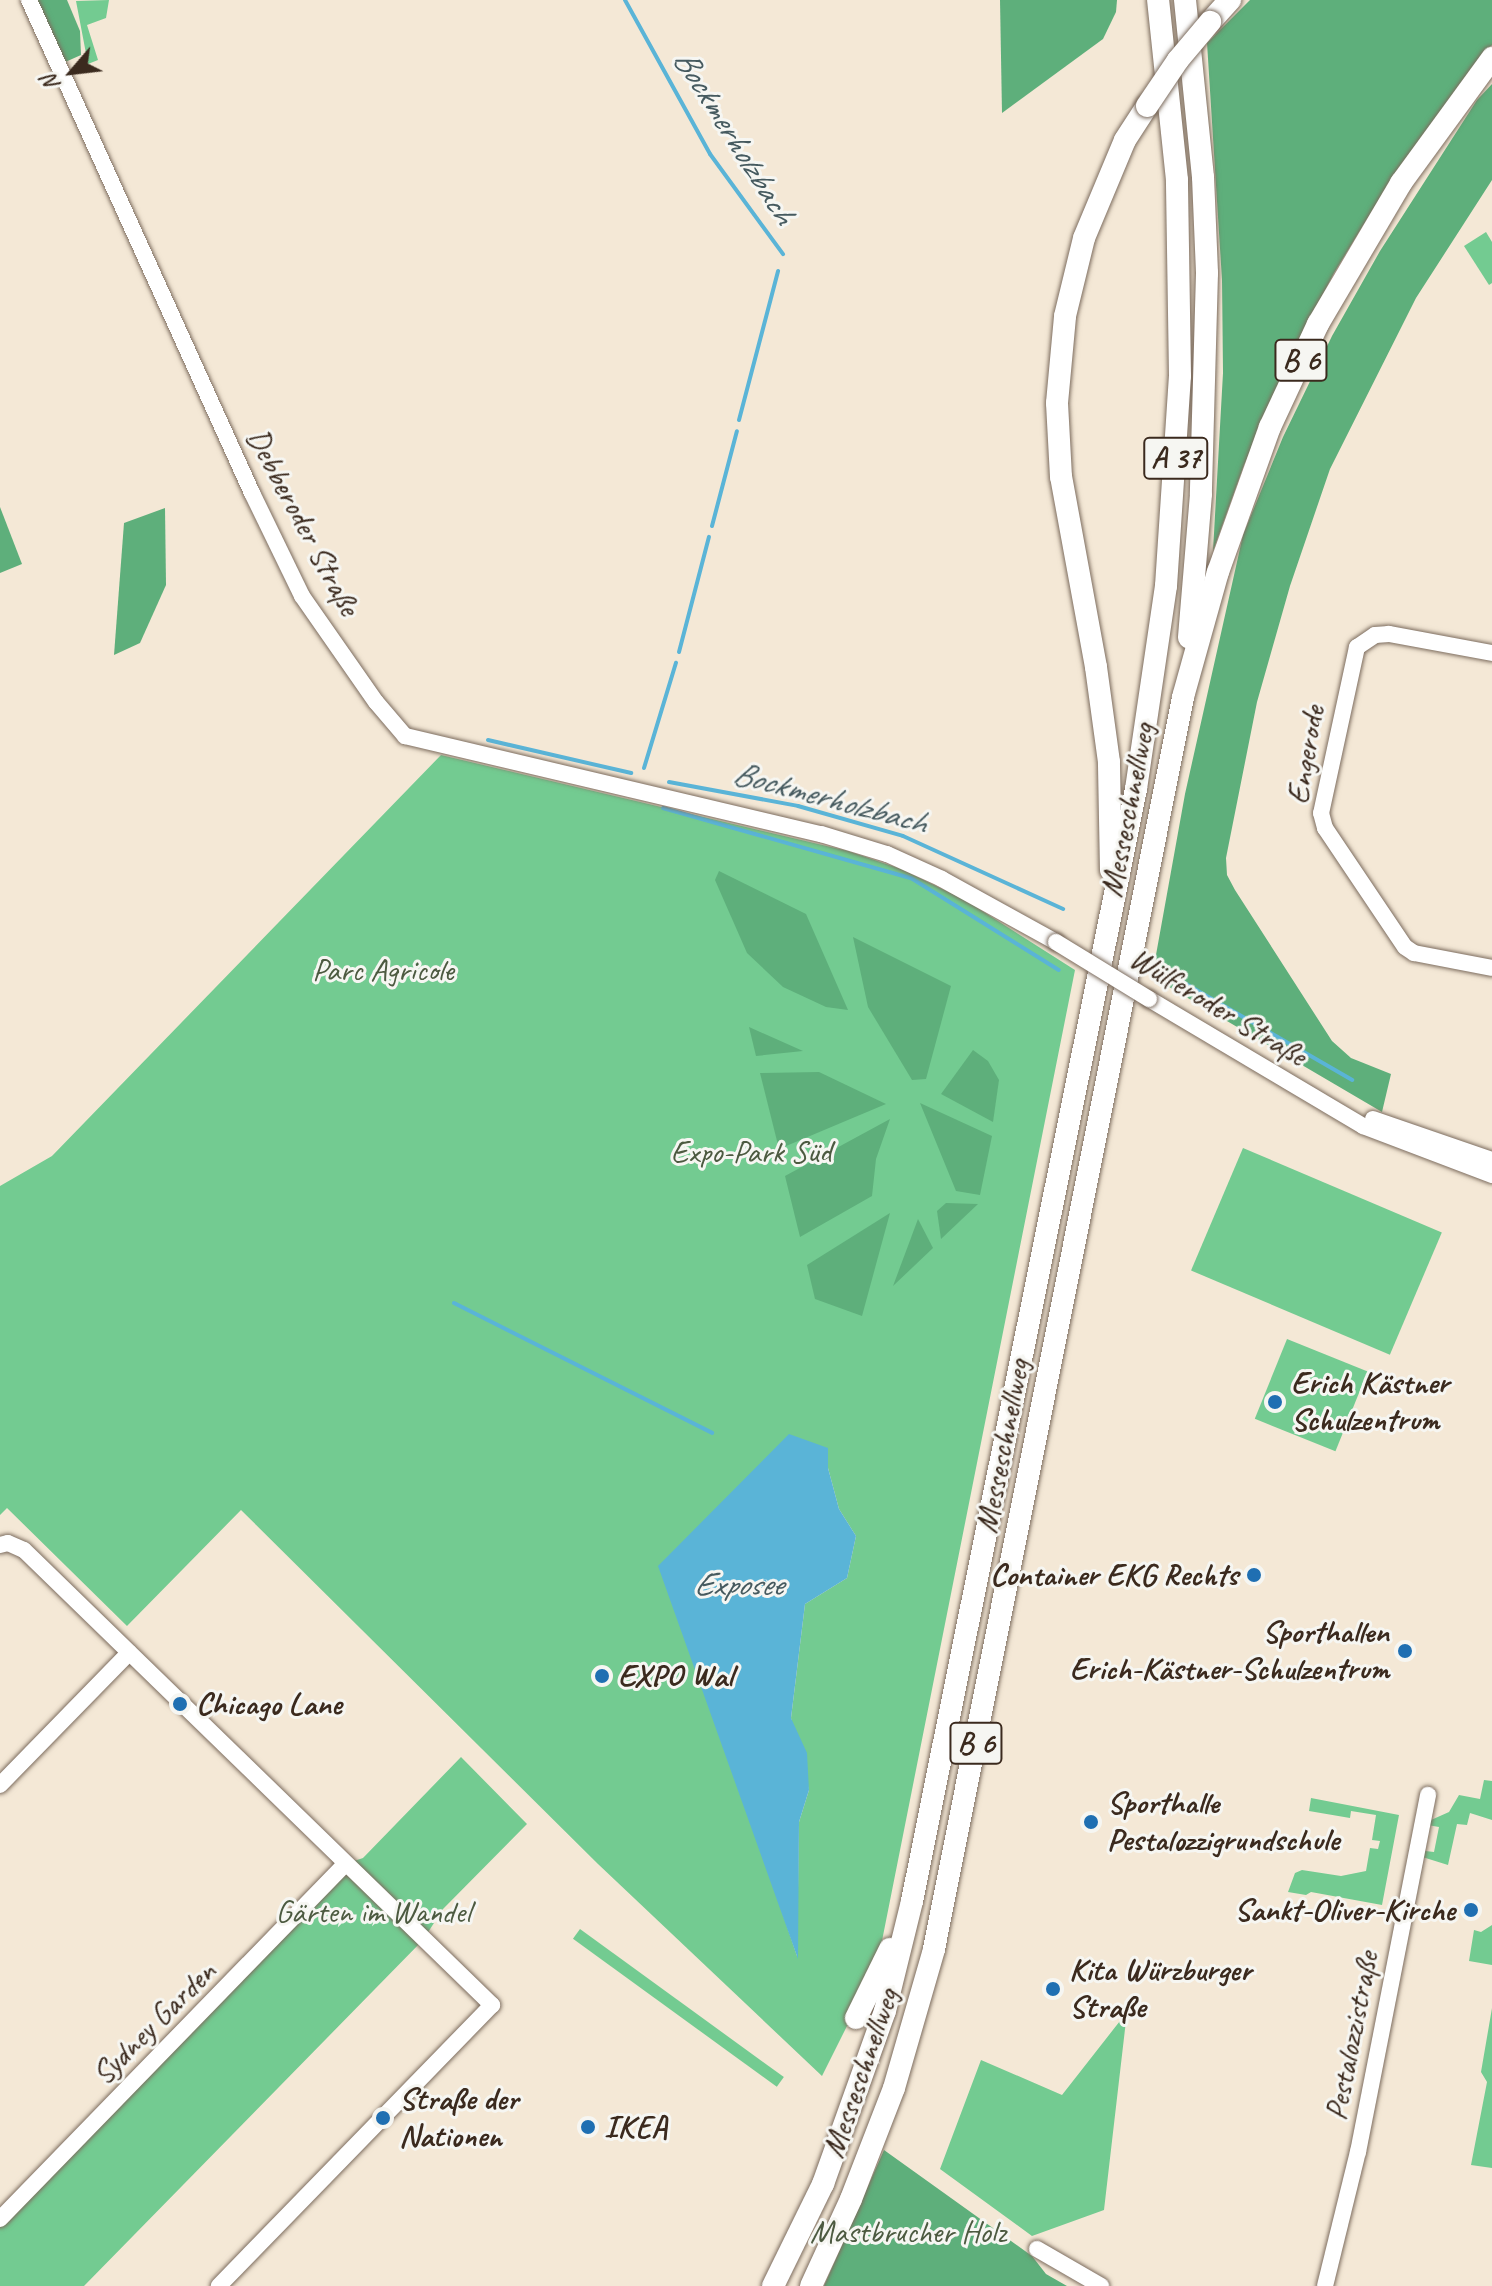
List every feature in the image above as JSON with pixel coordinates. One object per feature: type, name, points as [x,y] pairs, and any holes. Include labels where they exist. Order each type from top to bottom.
[{"type":"highway","name":"A 37","points":[[1112,912],[1151,697],[1175,497],[1180,274],[1175,165],[1158,0]]},
{"type":"highway","name":"A 37","points":[[1183,697],[1200,505],[1207,376],[1203,177],[1185,0]]},
{"type":"highway","name":"B 6","points":[[1112,912],[1109,762],[1096,667],[1061,477],[1057,403],[1065,316],[1084,238],[1125,140],[1178,60],[1230,0]]},
{"type":"highway","name":"B 6","points":[[1183,697],[1230,532],[1293,374],[1372,229],[1432,137],[1492,58]]},
{"type":"highway","name":"Messeschnellweg","points":[[811,2286],[851,2199],[894,2088],[934,1949],[1183,697]]},
{"type":"highway","name":"Messeschnellweg","points":[[773,2286],[823,2184],[885,2011],[912,1901],[1112,912]]},
{"type":"highway","points":[[856,2018],[912,1901]]},
{"type":"street","name":"Debberoder Straße","points":[[29,0],[200,381],[302,596],[376,702],[405,736],[449,750],[652,793],[874,850],[942,879],[1056,942]]},
{"type":"street","name":"Engerode","points":[[1492,653],[1389,634],[1375,635],[1357,647],[1321,813],[1325,828],[1405,947],[1414,953],[1492,968]]},
{"type":"street","name":"Wülferoder Straße","points":[[1056,942],[1381,1134],[1492,1175]]},
{"type":"street","name":"Wülferoder Straße","points":[[1353,1117],[1367,1116],[1443,1146],[1492,1160]]},
{"type":"street","points":[[4,1544],[24,1550],[492,2005],[219,2286]]},
{"type":"street","points":[[0,1785],[129,1653]]},
{"type":"street","name":"Pestalozzistraße","points":[[1325,2286],[1358,2152],[1428,1795]]},
{"type":"street","name":"Sydney Garden","points":[[0,2219],[345,1864]]},
{"type":"street","points":[[1037,2249],[1101,2286]]},
{"type":"green space","points":[[35,0],[67,0],[80,31],[81,55],[63,63]]},
{"type":"green space","points":[[109,0],[106,18],[87,25],[98,60],[88,64],[76,1]]},
{"type":"green space","points":[[1000,0],[1117,0],[1116,12],[1103,39],[1002,113]]},
{"type":"green space","points":[[1250,0],[1492,0],[1492,45],[1384,191],[1334,273],[1301,336],[1244,465],[1213,551],[1223,373],[1222,280],[1207,43]]},
{"type":"green space","points":[[1492,84],[1492,180],[1416,298],[1330,469],[1290,586],[1257,702],[1226,858],[1227,875],[1235,890],[1332,1041],[1351,1058],[1391,1074],[1382,1112],[1152,977],[1185,794],[1243,535],[1283,437],[1332,336],[1380,251],[1477,100]]},
{"type":"green space","points":[[1486,232],[1492,242],[1492,283],[1489,285],[1464,246]]},
{"type":"green space","points":[[0,507],[22,564],[0,573]]},
{"type":"green space","points":[[165,508],[166,585],[140,643],[114,655],[124,523]]},
{"type":"green space","name":"Expo-Park Süd","points":[[441,755],[848,851],[901,869],[965,900],[1075,970],[877,1966],[822,2076],[598,1864],[241,1510],[127,1626],[7,1508],[0,1515],[0,1186],[52,1156]],"holes":[[[828,1448],[828,1468],[839,1509],[856,1536],[847,1578],[805,1604],[791,1718],[809,1790],[799,1822],[797,1956],[756,1835]]]},
{"type":"green space","points":[[719,871],[806,914],[848,1010],[826,1007],[783,987],[747,953],[715,880]]},
{"type":"green space","points":[[853,937],[951,986],[926,1079],[912,1080],[868,1007]]},
{"type":"green space","points":[[749,1027],[803,1051],[756,1056]]},
{"type":"green space","points":[[973,1050],[988,1061],[999,1080],[993,1122],[941,1094]]},
{"type":"green space","points":[[819,1072],[886,1104],[779,1149],[760,1073]]},
{"type":"green space","points":[[920,1103],[992,1136],[980,1195],[956,1191]]},
{"type":"green space","points":[[890,1119],[876,1159],[872,1196],[800,1237],[785,1176]]},
{"type":"green space","points":[[1243,1148],[1442,1232],[1390,1355],[1191,1270]]},
{"type":"green space","points":[[946,1203],[978,1204],[941,1239],[937,1211]]},
{"type":"green space","points":[[890,1213],[862,1316],[815,1299],[807,1265]]},
{"type":"green space","points":[[918,1219],[933,1248],[893,1286]]},
{"type":"green space","points":[[1287,1339],[1368,1372],[1335,1451],[1255,1419]]},
{"type":"green space","name":"Gärten im Wandel","points":[[461,1757],[527,1824],[443,1909],[423,1940],[84,2286],[0,2286],[0,2219],[345,1864],[363,1858]]},
{"type":"green space","points":[[1484,1780],[1492,1781],[1492,1820],[1470,1813],[1467,1825],[1457,1824],[1448,1865],[1416,1855],[1417,1850],[1434,1852],[1439,1827],[1422,1824],[1449,1812],[1459,1795],[1480,1799]]},
{"type":"green space","points":[[1311,1798],[1399,1815],[1382,1905],[1311,1892],[1306,1895],[1288,1892],[1295,1873],[1302,1870],[1341,1876],[1366,1871],[1370,1848],[1378,1849],[1380,1841],[1372,1840],[1376,1815],[1351,1811],[1350,1818],[1309,1811]]},
{"type":"green space","points":[[1492,1925],[1492,1965],[1469,1961],[1474,1930],[1481,1932]]},
{"type":"green space","points":[[580,1929],[784,2077],[777,2087],[573,1939]]},
{"type":"green space","points":[[1492,2008],[1492,2168],[1471,2165],[1487,2082],[1481,2072]]},
{"type":"green space","points":[[1127,2012],[1104,2210],[1032,2236],[940,2169],[981,2060],[1062,2095]]},
{"type":"green space","name":"Mastbrucher Holz","points":[[884,2150],[1032,2256],[1046,2274],[1067,2286],[824,2286]]},
{"type":"water","name":"Exposee","points":[[789,1434],[828,1448],[828,1468],[839,1509],[856,1536],[847,1578],[805,1604],[791,1718],[807,1753],[809,1790],[799,1822],[798,1959],[658,1566]]},
{"type":"waterway","name":"Bockmerholzbach","points":[[625,0],[710,154],[783,254]]},
{"type":"waterway","name":"Bockmerholzbach","points":[[739,420],[778,271]]},
{"type":"waterway","name":"Bockmerholzbach","points":[[712,526],[737,431]]},
{"type":"waterway","name":"Bockmerholzbach","points":[[679,652],[709,537]]},
{"type":"waterway","name":"Bockmerholzbach","points":[[644,768],[676,663]]},
{"type":"waterway","points":[[488,740],[631,773]]},
{"type":"waterway","name":"Bockmerholzbach","points":[[669,782],[798,806],[903,836],[1063,909]]},
{"type":"waterway","points":[[663,808],[911,878],[1059,970]]},
{"type":"waterway","name":"Bockmerholzbach","points":[[1160,969],[1352,1080]]},
{"type":"waterway","points":[[454,1303],[712,1433]]},
{"type":"place","name":"Erich Kästner Schulzentrum","points":[[1275,1402]]},
{"type":"place","name":"Container EKG Rechts","points":[[1254,1575]]},
{"type":"place","name":"Sporthallen Erich-Kästner-Schulzentrum","points":[[1405,1651]]},
{"type":"place","name":"EXPO Wal","points":[[602,1676]]},
{"type":"place","name":"Chicago Lane","points":[[180,1704]]},
{"type":"place","name":"Sporthalle Pestalozzigrundschule","points":[[1091,1822]]},
{"type":"place","name":"Sankt-Oliver-Kirche","points":[[1471,1910]]},
{"type":"place","name":"Kita Würzburger Straße","points":[[1053,1989]]},
{"type":"place","name":"Straße der Nationen","points":[[383,2118]]},
{"type":"place","name":"IKEA","points":[[588,2127]]},
{"type":"park label","name":"Parc Agricole","points":[[383,970]]}]
